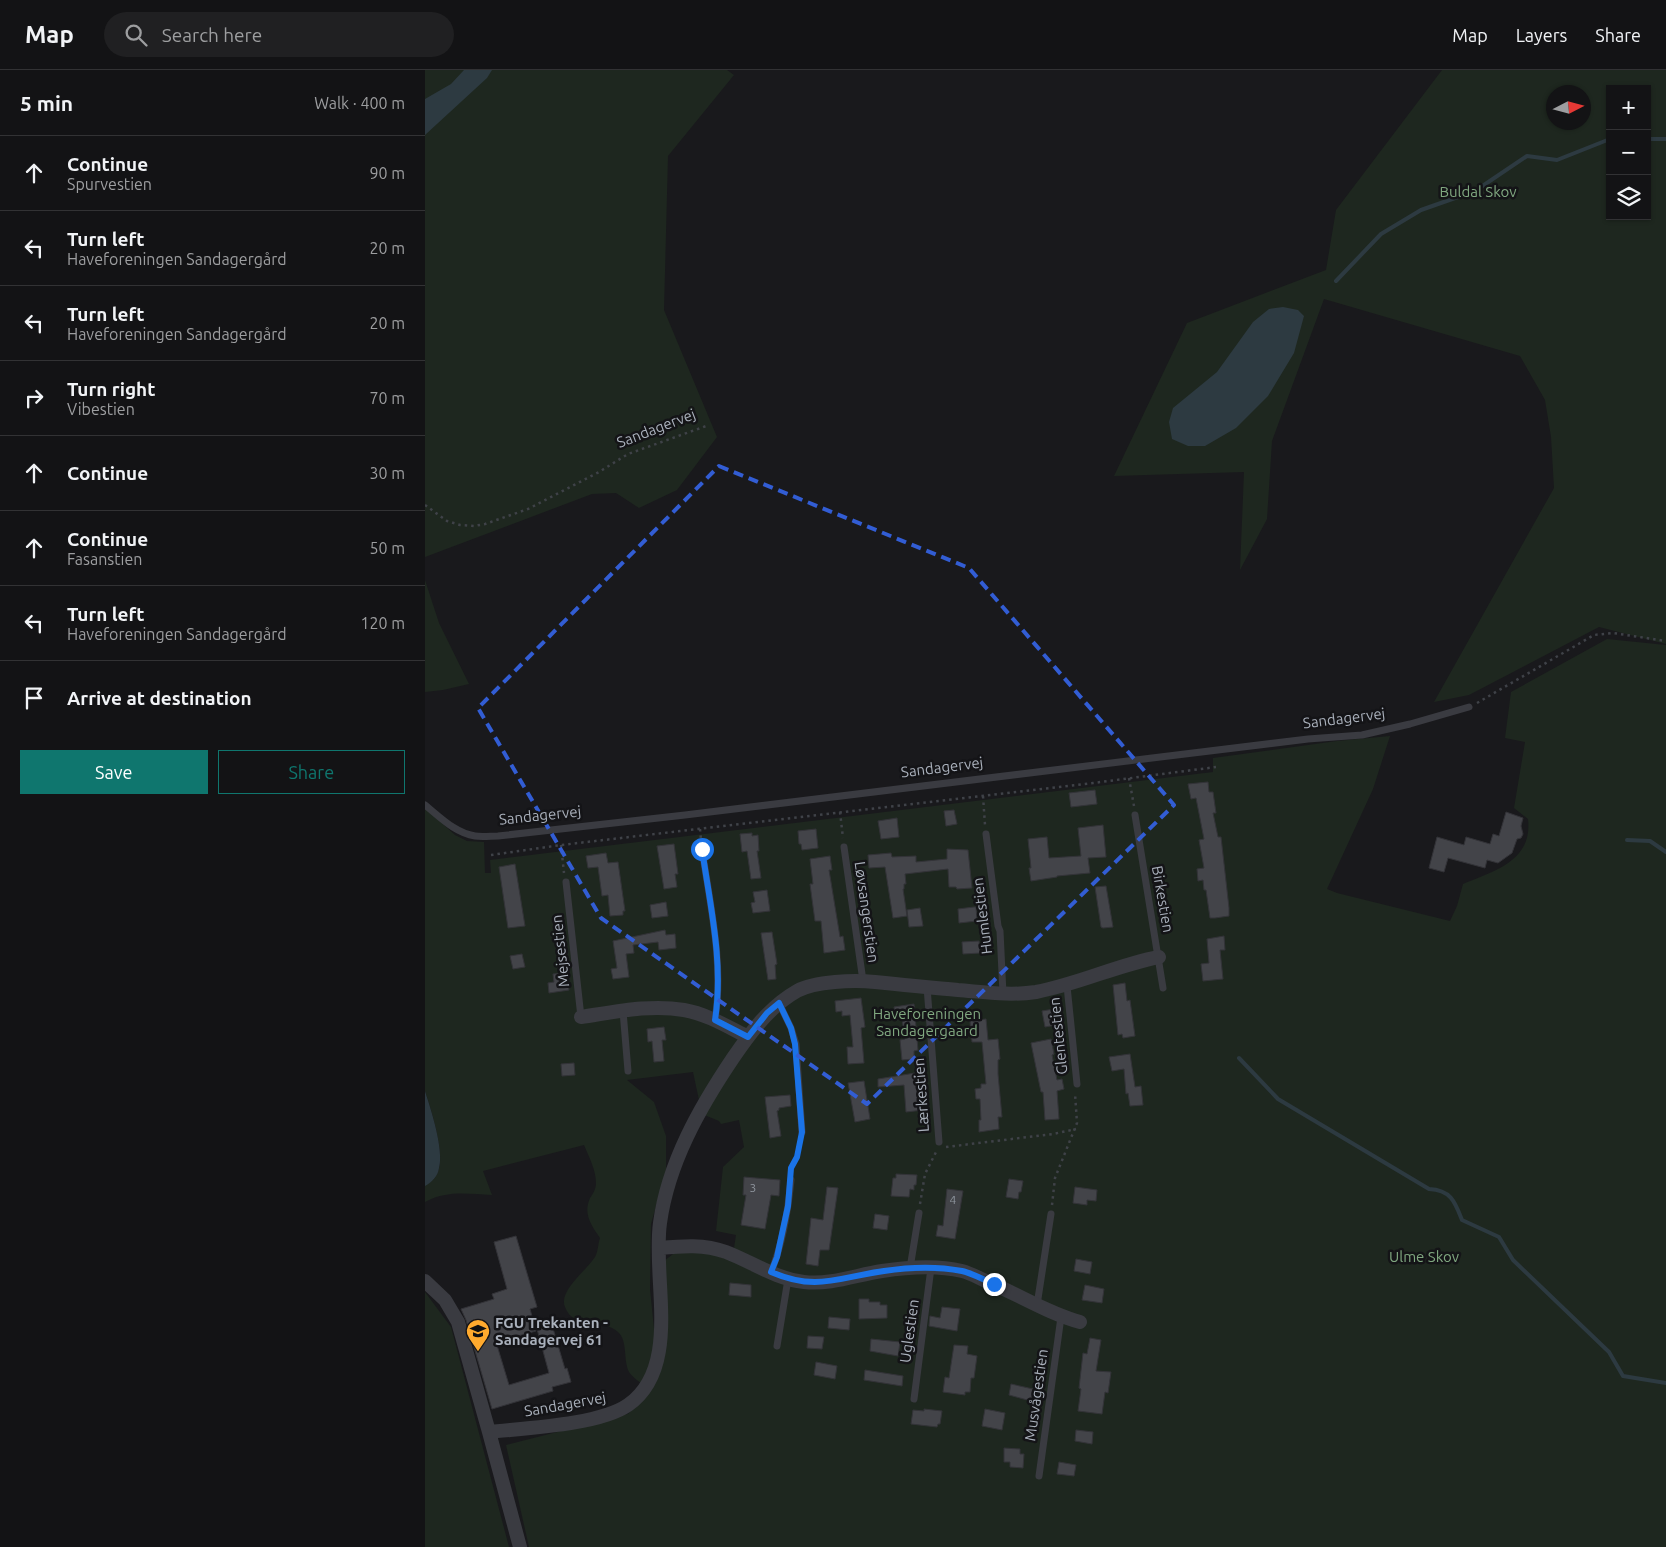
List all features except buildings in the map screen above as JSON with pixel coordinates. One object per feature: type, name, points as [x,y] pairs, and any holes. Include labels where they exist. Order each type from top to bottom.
[{"type":"street","name":"Sandagervej","points":[[489,1432],[572,1422],[609,1414],[628,1405],[644,1390],[654,1371],[661,1346],[659,1225],[664,1199],[676,1163],[695,1120],[719,1080],[748,1037],[767,1013],[779,1003],[800,989],[831,982],[863,981],[1003,994],[1034,992],[1067,986],[1135,961],[1159,957]]},
{"type":"street","points":[[581,1017],[654,1007],[670,1008],[685,1010],[715,1020],[748,1037]]},
{"type":"street","points":[[659,1248],[689,1246],[717,1249],[788,1279],[817,1283],[910,1268],[963,1271],[1061,1317],[1080,1322]]},
{"type":"street","points":[[425,1281],[445,1300],[458,1322],[519,1547]]},
{"type":"lane","name":"Sandagervej","points":[[425,805],[450,826],[463,833],[475,836],[498,836],[1299,740],[1362,735],[1410,724],[1469,707]]},
{"type":"lane","name":"Birkestien","points":[[1135,815],[1163,988]]},
{"type":"lane","name":"Humlestien","points":[[986,834],[1000,931],[1003,994]]},
{"type":"lane","name":"Løvsangerstien","points":[[844,847],[863,981]]},
{"type":"lane","points":[[702,849],[718,969],[719,996],[715,1020]]},
{"type":"lane","name":"Mejsestien","points":[[566,882],[581,1017]]},
{"type":"lane","name":"Glentestien","points":[[1067,986],[1077,1084]]},
{"type":"lane","name":"Lærkestien","points":[[927,987],[939,1142]]},
{"type":"lane","points":[[779,1003],[791,1028],[795,1044],[802,1132]]},
{"type":"lane","points":[[623,1011],[628,1071]]},
{"type":"lane","points":[[771,1272],[779,1249],[791,1180]]},
{"type":"lane","points":[[910,1268],[919,1213]]},
{"type":"lane","points":[[1037,1306],[1051,1214]]},
{"type":"lane","name":"Uglestien","points":[[914,1399],[931,1268]]},
{"type":"lane","points":[[777,1346],[788,1279]]},
{"type":"lane","name":"Musvågestien","points":[[1039,1476],[1061,1317]]},
{"type":"path","name":"Sandagervej","points":[[425,505],[447,521],[460,525],[485,524],[528,509],[599,472],[628,454],[709,425]]},
{"type":"path","points":[[1469,707],[1594,635],[1613,633],[1666,641]]},
{"type":"path","points":[[491,855],[1216,766]]},
{"type":"path","points":[[1129,778],[1135,815]]},
{"type":"path","points":[[983,796],[986,834]]},
{"type":"path","points":[[840,812],[844,847]]},
{"type":"path","points":[[561,845],[566,882]]},
{"type":"path","points":[[1051,1214],[1055,1178],[1076,1129],[1074,1084],[1077,1084]]},
{"type":"path","points":[[919,1213],[925,1174],[938,1148],[1053,1134],[1076,1129]]},
{"type":"path","points":[[791,1180],[791,1168],[797,1157],[802,1132]]},
{"type":"highlighted area","points":[[719,466],[969,568],[1174,805],[867,1104],[601,918],[478,708]]},
{"type":"green space","points":[[425,70],[727,70],[734,75],[668,156],[664,310],[717,437],[677,490],[639,508],[616,493],[592,494],[425,557]]},
{"type":"green space","name":"Buldal Skov","points":[[1442,70],[1666,70],[1666,644],[1599,627],[1469,695],[1434,702],[1554,488],[1551,437],[1545,400],[1520,356],[1324,299],[1272,441],[1267,519],[1240,570],[1244,472],[1114,476],[1187,323],[1326,270],[1336,210]]},
{"type":"green space","points":[[425,580],[439,623],[469,684],[425,692]]},
{"type":"green space","points":[[1607,639],[1666,645],[1666,1547],[529,1547],[506,1445],[628,1414],[655,1383],[664,1360],[664,1261],[677,1251],[706,1252],[732,1261],[736,1235],[716,1231],[723,1167],[744,1147],[739,1120],[721,1124],[719,1121],[702,1114],[693,1072],[627,1080],[654,1102],[666,1136],[666,1170],[651,1224],[650,1289],[655,1339],[651,1371],[643,1385],[629,1372],[623,1340],[618,1332],[612,1328],[575,1319],[565,1307],[564,1301],[569,1288],[595,1257],[600,1238],[591,1224],[587,1209],[595,1189],[596,1178],[594,1168],[584,1145],[483,1171],[492,1195],[450,1194],[425,1202],[425,1185],[436,1176],[440,1151],[425,1091],[425,808],[455,835],[467,841],[484,842],[485,873],[491,873],[490,860],[1213,772],[1213,758],[1337,741],[1390,736],[1373,789],[1327,889],[1450,921],[1457,906],[1463,884],[1499,869],[1518,855],[1528,833],[1528,819],[1514,808],[1525,742],[1505,738],[1511,692]]},
{"type":"green space","points":[[425,1292],[451,1327],[509,1547],[425,1547]]},
{"type":"shaded area","points":[[464,70],[492,70],[487,78],[425,135],[425,99],[451,84]]},
{"type":"shaded area","points":[[1283,307],[1298,310],[1304,316],[1294,353],[1268,396],[1236,428],[1205,446],[1188,446],[1172,439],[1169,422],[1173,408],[1217,372],[1253,322],[1269,309]]},
{"type":"shaded area","points":[[425,1091],[436,1130],[440,1160],[436,1176],[425,1186]]},
{"type":"waterway","points":[[1651,139],[1666,139]]},
{"type":"waterway","points":[[1336,281],[1381,234],[1421,210],[1475,191],[1527,156],[1557,160],[1606,141]]},
{"type":"waterway","points":[[1627,840],[1650,841],[1666,852]]},
{"type":"waterway","points":[[1239,1058],[1278,1099],[1429,1189],[1447,1195],[1451,1198],[1462,1220],[1499,1237],[1513,1260],[1609,1352],[1623,1376],[1666,1383]]},
{"type":"place","name":"FGU Trekanten - Sandagervej 61","points":[[478,1352]]},
{"type":"route","points":[[702,849],[718,969],[719,996],[715,1020],[748,1037],[767,1013],[779,1003],[791,1028],[795,1044],[802,1132],[797,1157],[791,1168],[788,1206],[777,1257],[771,1272],[788,1279],[817,1283],[883,1271],[931,1268],[963,1271],[994,1284]]},
{"type":"park label","name":"Haveforeningen Sandagergaard","points":[[927,1022]]},
{"type":"park label","name":"Ulme Skov","points":[[1424,1256]]}]
